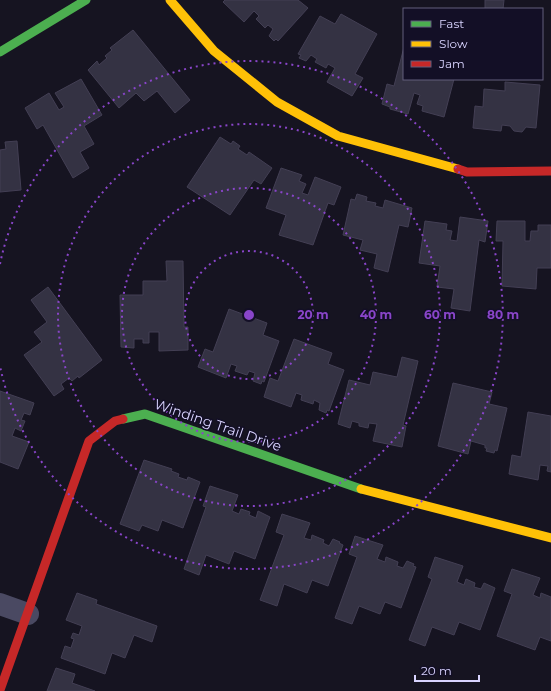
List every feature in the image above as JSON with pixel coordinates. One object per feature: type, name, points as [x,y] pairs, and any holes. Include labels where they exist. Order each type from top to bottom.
[{"type":"street","points":[[0,52],[86,0]]},
{"type":"street","points":[[170,0],[214,51],[242,74],[277,102],[338,136],[467,172],[551,171]]},
{"type":"street","name":"Winding Trail Drive","points":[[0,690],[89,441],[115,421],[145,414],[370,492],[551,538]]},
{"type":"street","points":[[0,604],[28,614]]},
{"type":"building","points":[[225,0],[298,0],[308,8],[278,41],[276,39],[274,41],[269,36],[273,29],[268,25],[265,28],[256,19],[259,16],[254,11],[244,22],[223,2]]},
{"type":"building","points":[[485,0],[504,0],[503,8],[485,8]]},
{"type":"building","points":[[341,14],[377,34],[355,74],[363,78],[352,96],[327,82],[335,68],[328,64],[326,68],[315,62],[317,59],[311,55],[306,61],[299,58],[301,55],[298,54],[320,16],[335,24]]},
{"type":"building","points":[[133,30],[190,100],[175,113],[157,91],[144,101],[136,93],[119,108],[88,70],[97,61],[99,65],[107,58],[105,56],[112,50],[110,48]]},
{"type":"building","points":[[403,51],[403,80],[454,80],[444,117],[422,111],[423,106],[417,104],[420,95],[414,93],[408,114],[390,109],[390,107],[382,104],[387,84],[394,86]]},
{"type":"building","points":[[81,79],[102,115],[84,126],[94,144],[80,152],[89,168],[73,178],[43,125],[37,129],[25,108],[49,93],[59,110],[64,107],[55,93]]},
{"type":"building","points":[[505,82],[540,85],[536,128],[526,127],[522,132],[514,131],[510,126],[502,125],[501,131],[473,128],[475,106],[483,107],[484,89],[505,91]]},
{"type":"building","points":[[220,137],[231,144],[233,141],[240,146],[238,149],[247,155],[249,152],[272,168],[261,184],[254,180],[230,215],[187,187]]},
{"type":"building","points":[[17,141],[21,190],[0,192],[0,150],[6,149],[5,142]]},
{"type":"building","points":[[281,168],[302,175],[299,181],[306,184],[302,193],[308,195],[315,177],[341,187],[334,205],[328,203],[313,245],[279,235],[286,215],[266,208]]},
{"type":"building","points":[[357,194],[367,197],[366,201],[376,203],[375,206],[383,208],[385,200],[412,208],[408,227],[399,225],[388,272],[374,268],[377,254],[360,250],[363,240],[343,235],[351,199],[355,200]]},
{"type":"building","points":[[460,217],[488,221],[485,242],[479,240],[470,311],[451,308],[454,289],[437,287],[440,266],[419,263],[425,221],[447,224],[446,230],[452,231],[450,240],[457,241]]},
{"type":"building","points":[[497,221],[525,221],[525,241],[530,241],[531,231],[538,231],[538,225],[551,225],[551,268],[537,268],[536,289],[502,286],[503,241],[496,241]]},
{"type":"building","points":[[166,261],[183,261],[184,327],[188,327],[188,350],[159,351],[159,332],[149,332],[149,343],[143,343],[143,339],[134,339],[134,348],[121,347],[120,295],[143,295],[143,281],[167,281]]},
{"type":"building","points":[[48,287],[102,360],[79,378],[78,376],[72,381],[69,378],[61,384],[64,389],[54,396],[24,355],[42,342],[34,332],[47,322],[31,300]]},
{"type":"building","points":[[229,309],[267,323],[263,335],[279,341],[264,382],[262,381],[261,384],[253,381],[255,373],[249,371],[247,375],[235,371],[237,366],[231,364],[226,378],[198,367],[205,349],[213,352]]},
{"type":"building","points":[[294,339],[332,353],[328,364],[344,370],[329,411],[327,410],[326,413],[319,410],[320,403],[314,400],[313,404],[301,400],[302,395],[296,393],[291,407],[264,397],[270,378],[278,381]]},
{"type":"building","points":[[402,357],[418,361],[403,425],[406,426],[402,447],[373,441],[377,424],[369,423],[368,428],[359,426],[359,423],[352,421],[350,428],[338,424],[349,380],[370,385],[373,372],[397,377]]},
{"type":"building","points":[[453,383],[492,392],[489,404],[507,408],[497,451],[495,450],[494,453],[486,451],[487,448],[485,448],[485,445],[471,441],[468,454],[438,446]]},
{"type":"building","points":[[0,391],[34,403],[30,415],[24,413],[21,420],[25,421],[21,431],[15,428],[12,436],[29,442],[18,469],[0,462]]},
{"type":"building","points":[[528,412],[551,416],[551,472],[547,471],[548,466],[540,465],[538,480],[509,474],[512,455],[521,457]]},
{"type":"building","points":[[144,460],[172,469],[171,471],[179,474],[178,477],[187,480],[188,477],[200,482],[183,528],[162,520],[158,531],[142,525],[139,531],[120,524]]},
{"type":"building","points":[[210,486],[238,495],[232,511],[239,514],[241,509],[250,512],[249,515],[256,518],[258,511],[270,517],[255,559],[234,551],[229,564],[206,555],[199,575],[184,569],[206,507],[203,506]]},
{"type":"building","points":[[282,514],[310,523],[304,538],[311,540],[312,535],[324,540],[323,543],[329,546],[333,539],[343,545],[328,586],[312,580],[307,593],[284,584],[277,606],[260,600],[284,535],[276,532]]},
{"type":"building","points":[[355,536],[383,545],[377,559],[385,562],[386,557],[398,562],[397,566],[403,568],[407,561],[414,564],[413,566],[416,567],[401,608],[385,602],[380,614],[359,606],[352,624],[335,618],[357,557],[349,554]]},
{"type":"building","points":[[435,557],[463,566],[457,582],[464,585],[466,579],[475,583],[474,587],[481,589],[484,583],[495,588],[480,630],[459,622],[454,635],[432,627],[425,646],[409,640],[432,579],[428,577]]},
{"type":"building","points":[[512,569],[540,578],[533,595],[540,598],[541,593],[551,597],[551,641],[540,637],[535,650],[497,636],[512,594],[504,591]]},
{"type":"building","points":[[77,593],[97,600],[96,604],[157,626],[152,642],[134,635],[125,658],[112,653],[105,674],[61,658],[65,646],[71,648],[74,639],[71,638],[73,633],[79,635],[82,626],[66,620]]},
{"type":"building","points":[[56,668],[75,674],[72,683],[95,691],[47,691]]},
{"type":"traffic: fast","points":[[0,52],[86,0]]},
{"type":"traffic: fast","points":[[123,419],[145,414],[361,489]]},
{"type":"traffic: slow","points":[[170,0],[214,51],[277,102],[338,136],[458,169]]},
{"type":"traffic: slow","points":[[361,489],[551,538]]},
{"type":"traffic: jam","points":[[458,169],[467,172],[551,171]]},
{"type":"traffic: jam","points":[[0,690],[89,441],[115,421],[123,419]]}]
